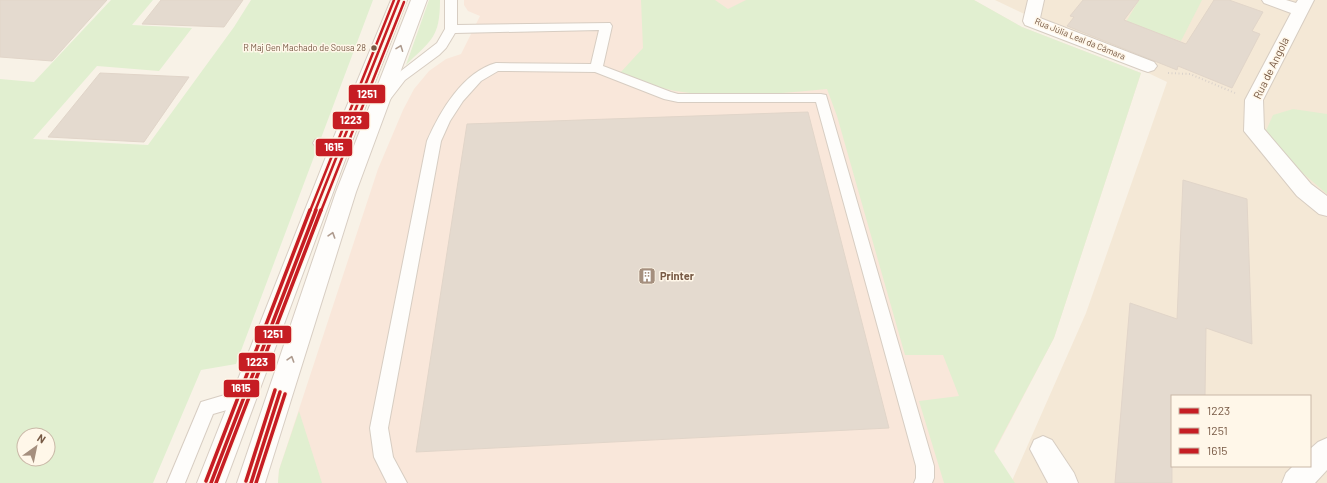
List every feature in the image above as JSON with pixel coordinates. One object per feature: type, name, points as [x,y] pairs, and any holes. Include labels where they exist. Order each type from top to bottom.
[{"type":"street","points":[[211,483],[341,144],[399,0]]},
{"type":"street","points":[[252,483],[346,192],[419,0]]},
{"type":"street","name":"Rua Júlia Leal da Câmara","points":[[1036,0],[1031,21],[1148,66]]},
{"type":"street","points":[[1270,0],[1303,5]]},
{"type":"street","name":"Rua de Angola","points":[[1303,5],[1254,100],[1254,131],[1304,190],[1327,208]]},
{"type":"street","points":[[1043,449],[1064,483]]},
{"type":"street","points":[[1296,483],[1327,451]]},
{"type":"lane","points":[[378,106],[401,78],[438,48],[451,29],[451,0]]},
{"type":"lane","points":[[451,29],[606,26],[596,68]]},
{"type":"lane","points":[[398,483],[386,464],[381,451],[379,428],[434,141],[438,128],[468,85],[487,70],[496,67],[596,68],[668,96],[678,98],[821,98],[925,466],[925,478],[923,483]]},
{"type":"lane","points":[[320,143],[341,144]]},
{"type":"lane","points":[[176,483],[207,408],[245,397]]},
{"type":"path","points":[[1148,66],[1169,74],[1190,74],[1254,100]]},
{"type":"shaded area","points":[[464,0],[974,0],[1022,27],[1141,73],[1054,338],[978,483],[278,483],[279,470],[378,169],[403,110],[414,89],[429,71],[446,59],[461,54],[480,16],[468,11],[464,5]]},
{"type":"shaded area","points":[[995,0],[1327,0],[1327,483],[1011,483],[1086,313],[1167,82]]},
{"type":"green space","points":[[111,0],[153,0],[132,25],[192,28],[159,71],[97,66],[33,139],[148,145],[234,27],[251,0],[373,0],[236,364],[201,370],[153,483],[0,483],[0,79],[34,82]]},
{"type":"green space","points":[[429,0],[440,0],[440,13],[436,31],[428,43],[406,65]]},
{"type":"green space","points":[[641,0],[715,0],[728,9],[746,0],[974,0],[1022,27],[1141,73],[1054,338],[994,451],[1015,483],[944,483],[919,401],[959,396],[943,355],[905,355],[837,116],[827,89],[742,95],[699,94],[657,87],[620,73],[643,48]]},
{"type":"green space","points":[[1139,0],[1202,0],[1181,41],[1126,22]]},
{"type":"green space","points":[[1293,109],[1327,114],[1327,194],[1277,151],[1265,133],[1273,115]]},
{"type":"green space","points":[[299,411],[322,483],[278,483],[279,470]]},
{"type":"building","points":[[0,0],[107,0],[52,61],[0,57]]},
{"type":"building","points":[[161,0],[243,0],[224,27],[142,24]]},
{"type":"building","points":[[1083,0],[1139,0],[1124,20],[1186,44],[1214,0],[1229,0],[1263,12],[1252,31],[1260,34],[1232,88],[1178,66],[1177,70],[1067,26],[1074,17],[1070,16]]},
{"type":"building","points":[[100,73],[189,77],[144,142],[48,137]]},
{"type":"building","name":"Printer","points":[[808,112],[889,428],[416,452],[467,124]]},
{"type":"building","points":[[1183,180],[1247,199],[1252,344],[1206,328],[1205,395],[1171,395],[1172,483],[1115,483],[1130,303],[1177,319]]},
{"type":"transit line","name":"1615","points":[[206,481],[336,142],[394,0]]},
{"type":"transit line","name":"1223","points":[[211,483],[341,144],[399,0]]},
{"type":"transit line","name":"1251","points":[[216,483],[346,146],[404,2]]},
{"type":"transit line","name":"1615","points":[[246,481],[275,390]]},
{"type":"transit line","name":"1223","points":[[251,483],[280,392]]},
{"type":"transit line","name":"1251","points":[[256,483],[285,394]]},
{"type":"place","name":"R Maj Gen Machado de Sousa 28","points":[[374,48]]},
{"type":"place","name":"Printer","points":[[647,276]]}]
